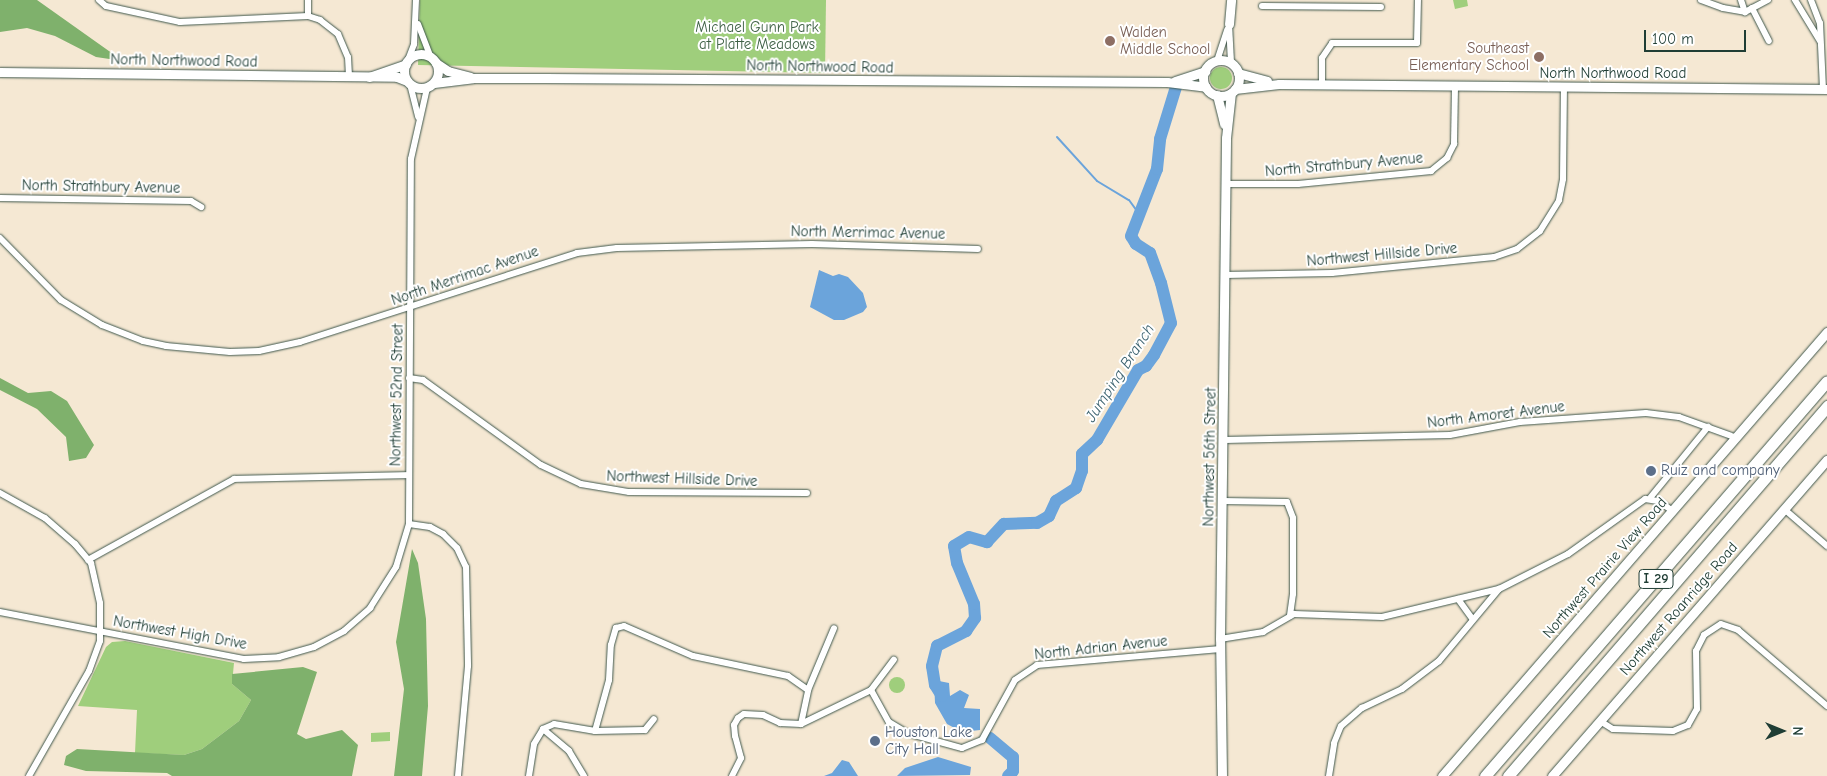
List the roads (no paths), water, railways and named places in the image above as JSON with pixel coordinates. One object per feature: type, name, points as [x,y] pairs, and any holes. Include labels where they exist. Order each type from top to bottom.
[{"type":"highway","name":"I 29","points":[[1485,776],[1827,381]]},
{"type":"highway","name":"I 29","points":[[1508,776],[1827,406]]},
{"type":"street","points":[[98,0],[106,6],[180,22],[308,16],[320,20],[338,34],[348,57],[349,77]]},
{"type":"street","points":[[308,0],[308,16]]},
{"type":"street","points":[[416,0],[414,44],[404,73],[409,83],[430,86],[438,73],[436,63],[430,56],[416,18]]},
{"type":"street","points":[[1229,24],[1217,61],[1205,71],[1206,87],[1217,95],[1233,91],[1238,73],[1231,64],[1229,24],[1231,0]]},
{"type":"street","points":[[1322,84],[1322,58],[1332,44],[1417,43],[1418,0]]},
{"type":"street","points":[[1701,0],[1723,8],[1745,12],[1768,0]]},
{"type":"street","points":[[1741,0],[1745,12]]},
{"type":"street","points":[[1795,0],[1820,41],[1824,54],[1825,88]]},
{"type":"street","points":[[1812,0],[1820,23],[1820,41]]},
{"type":"street","points":[[1262,6],[1318,3],[1381,8]]},
{"type":"street","points":[[1752,8],[1769,41]]},
{"type":"street","points":[[407,62],[421,54],[430,56]]},
{"type":"street","points":[[1217,61],[1231,64]]},
{"type":"street","name":"North Northwood Road","points":[[368,77],[407,62]]},
{"type":"street","name":"North Northwood Road","points":[[436,63],[448,71],[473,78]]},
{"type":"street","name":"North Northwood Road","points":[[1167,82],[1198,76],[1205,71]]},
{"type":"street","name":"North Northwood Road","points":[[0,72],[397,77],[409,83]]},
{"type":"street","name":"North Northwood Road","points":[[1238,73],[1279,84]]},
{"type":"street","name":"North Northwood Road","points":[[430,86],[473,78],[1167,82],[1206,87]]},
{"type":"street","name":"Northwest 52nd Street","points":[[409,83],[418,117]]},
{"type":"street","name":"North Northwood Road","points":[[1233,91],[1279,84],[1564,88],[1825,88]]},
{"type":"street","name":"Northwest 52nd Street","points":[[410,524],[411,159],[418,117],[430,86]]},
{"type":"street","name":"North Strathbury Avenue","points":[[1226,184],[1298,184],[1430,170],[1443,162],[1454,144],[1455,87]]},
{"type":"street","name":"Northwest Hillside Drive","points":[[1225,275],[1286,276],[1494,257],[1517,249],[1535,236],[1554,211],[1562,189],[1564,88]]},
{"type":"street","name":"Northwest 56th Street","points":[[1222,776],[1220,644],[1225,440],[1226,138],[1233,91]]},
{"type":"street","name":"Northwest 56th Street","points":[[1217,95],[1226,138]]},
{"type":"street","name":"North Strathbury Avenue","points":[[0,198],[191,201],[201,207]]},
{"type":"street","name":"North Merrimac Avenue","points":[[0,238],[61,300],[81,313],[120,333],[166,346],[230,352],[258,351],[300,342],[411,309],[506,274],[577,253],[617,248],[812,244],[978,249]]},
{"type":"street","name":"Northwest Prairie View Road","points":[[1442,776],[1827,332]]},
{"type":"street","name":"Northwest Hillside Drive","points":[[409,378],[422,380],[541,465],[581,484],[628,492],[807,494]]},
{"type":"street","name":"North Amoret Avenue","points":[[1225,440],[1450,436],[1520,422],[1646,413],[1679,417],[1736,438]]},
{"type":"street","name":"North Adrian Avenue","points":[[871,690],[885,718],[907,733],[962,748],[982,740],[991,729],[1015,680],[1037,665],[1220,644],[1258,633],[1290,616],[1299,614],[1382,617],[1500,589],[1568,554],[1650,498],[1708,427]]},
{"type":"street","name":"Northwest Roanridge Road","points":[[1552,776],[1827,460]]},
{"type":"street","points":[[88,560],[234,479],[409,476]]},
{"type":"street","points":[[0,493],[45,518],[88,560],[99,591],[101,631],[83,685],[30,776]]},
{"type":"street","points":[[1650,498],[1673,511]]},
{"type":"street","points":[[1223,501],[1287,502],[1293,518],[1293,594],[1290,616]]},
{"type":"street","points":[[1784,509],[1827,546]]},
{"type":"street","points":[[410,524],[430,528],[444,534],[457,548],[466,567],[468,666],[458,776]]},
{"type":"street","name":"Northwest High Drive","points":[[0,612],[244,659],[279,657],[314,647],[344,631],[380,594],[396,567],[410,524]]},
{"type":"street","points":[[1329,776],[1334,743],[1341,726],[1362,708],[1390,696],[1427,671],[1453,646],[1472,618],[1500,589]]},
{"type":"street","points":[[1458,599],[1472,618]]},
{"type":"street","points":[[1600,721],[1613,729],[1673,731],[1688,725],[1697,709],[1696,651],[1710,629],[1721,624],[1738,630],[1827,706]]},
{"type":"street","points":[[595,731],[609,680],[611,645],[616,628],[624,626],[693,656],[788,676],[808,690]]},
{"type":"street","points":[[801,724],[808,690],[834,628]]},
{"type":"street","points":[[732,776],[741,758],[734,725],[738,718],[744,714],[763,715],[780,723],[801,724],[871,690],[894,660]]},
{"type":"street","points":[[529,776],[534,744],[543,729],[554,724],[595,731],[645,730],[654,719]]},
{"type":"street","points":[[543,729],[569,751],[584,776]]},
{"type":"water","points":[[819,270],[833,276],[839,274],[848,277],[863,293],[867,307],[863,312],[844,320],[834,320],[810,307]]},
{"type":"water","points":[[934,680],[949,683],[950,696],[960,690],[969,695],[964,708],[980,709],[980,730],[962,732],[947,724],[935,703]]},
{"type":"water","points":[[938,757],[971,767],[970,775],[897,776],[905,768]]},
{"type":"water","points":[[842,760],[849,762],[858,776],[824,776],[832,773]]},
{"type":"waterway","name":"Jumping Branch","points":[[942,696],[935,685],[932,666],[937,646],[966,631],[975,618],[974,604],[957,563],[954,546],[969,537],[987,542],[1004,524],[1037,523],[1049,516],[1056,501],[1076,488],[1082,471],[1082,454],[1097,440],[1138,370],[1146,366],[1154,355],[1171,323],[1161,283],[1150,253],[1136,244],[1131,236],[1157,169],[1160,139],[1176,87]]},
{"type":"waterway","points":[[1057,137],[1097,181],[1129,200],[1140,215]]},
{"type":"waterway","name":"Jumping Branch","points":[[990,738],[1013,757],[1013,771],[1008,776]]},
{"type":"place","name":"Walden Middle School","points":[[1110,41]]},
{"type":"place","name":"Southeast Elementary School","points":[[1539,57]]},
{"type":"place","name":"Ruiz and company","points":[[1651,471]]},
{"type":"place","name":"Houston Lake City Hall","points":[[875,741]]},
{"type":"park label","name":"Michael Gunn Park at Platte Meadows","points":[[757,36]]}]
